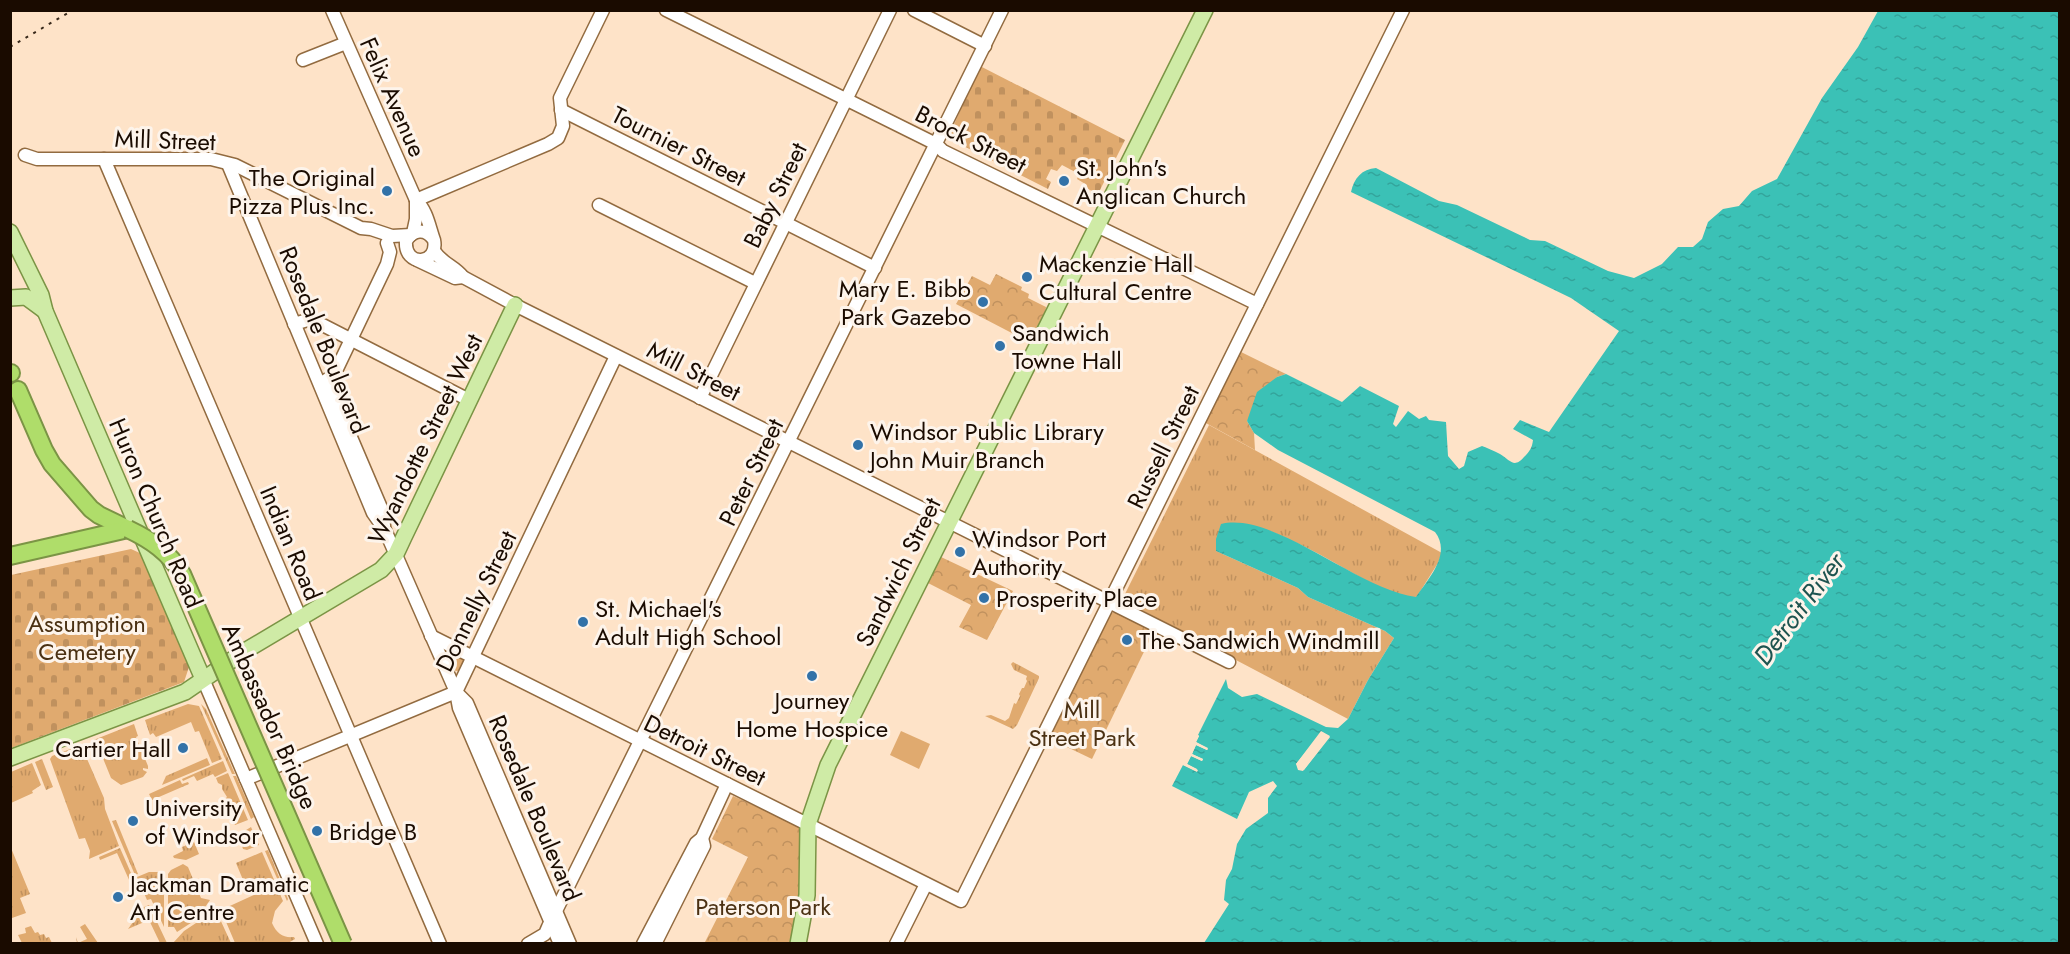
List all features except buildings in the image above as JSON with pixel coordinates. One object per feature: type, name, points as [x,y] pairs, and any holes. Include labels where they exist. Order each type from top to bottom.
[{"type":"highway","name":"Ambassador Bridge","points":[[18,390],[52,464],[91,509],[163,550],[182,574],[344,944]]},
{"type":"highway","points":[[11,556],[128,529]]},
{"type":"main road","name":"Sandwich Street","points":[[798,944],[807,895],[808,824],[828,765],[1204,10]]},
{"type":"main road","name":"Huron Church Road","points":[[10,232],[40,295],[203,679]]},
{"type":"main road","points":[[10,298],[26,297],[45,311]]},
{"type":"main road","name":"Wyandotte Street West","points":[[10,758],[185,692],[245,651],[381,570],[396,554],[515,305]]},
{"type":"street","name":"Felix Avenue","points":[[332,10],[416,200],[427,217],[434,245]]},
{"type":"street","points":[[416,200],[558,138],[563,126],[560,98],[603,10]]},
{"type":"street","name":"Brock Street","points":[[666,10],[936,144],[943,151],[1257,304]]},
{"type":"street","name":"Baby Street","points":[[700,398],[890,10]]},
{"type":"street","points":[[914,10],[985,46]]},
{"type":"street","name":"Peter Street","points":[[528,944],[545,934],[1002,10]]},
{"type":"street","name":"Russell Street","points":[[961,902],[1403,10]]},
{"type":"street","points":[[303,60],[346,43]]},
{"type":"street","name":"Tournier Street","points":[[561,110],[875,268]]},
{"type":"street","name":"Mill Street","points":[[25,155],[37,159],[211,159],[232,164],[361,228],[392,236],[412,234]]},
{"type":"street","name":"Indian Road","points":[[104,159],[440,944]]},
{"type":"street","name":"Rosedale Boulevard","points":[[232,164],[323,382],[382,510],[385,530],[431,636],[456,692],[467,703],[553,916],[560,944]]},
{"type":"street","name":"Felix Avenue","points":[[412,234],[416,219],[416,200]]},
{"type":"street","points":[[599,205],[755,283]]},
{"type":"street","name":"Mill Street","points":[[361,228],[368,236],[397,247],[413,258],[455,278],[463,277]]},
{"type":"street","points":[[387,264],[397,257],[426,259],[434,245],[429,234],[423,232],[412,234],[406,246],[413,258]]},
{"type":"street","points":[[323,382],[334,375],[387,264],[390,252],[387,243]]},
{"type":"street","name":"Mill Street","points":[[434,245],[442,262],[458,271],[463,277],[515,305],[1229,662]]},
{"type":"street","points":[[298,323],[311,319],[469,400]]},
{"type":"street","name":"Donnelly Street","points":[[246,779],[456,692],[616,356]]},
{"type":"street","name":"Detroit Street","points":[[431,636],[961,902]]},
{"type":"street","name":"Huron Church Road","points":[[203,679],[317,944]]},
{"type":"street","points":[[644,944],[696,843],[702,838],[727,784]]},
{"type":"street","points":[[655,944],[704,846],[702,838]]},
{"type":"street","points":[[896,944],[926,884]]},
{"type":"street","name":"Rosedale Boulevard","points":[[553,916],[570,944]]},
{"type":"green space","points":[[980,66],[1125,140],[1098,194],[1086,188],[1087,185],[1077,179],[1079,174],[1062,165],[1057,171],[1051,169],[1046,179],[1051,182],[1048,189],[948,138]]},
{"type":"green space","points":[[996,274],[1022,287],[1021,290],[1029,294],[1028,298],[1046,307],[1045,315],[1035,337],[1029,342],[956,304],[972,276],[990,285]]},
{"type":"green space","points":[[1241,352],[1286,374],[1277,377],[1247,421],[1254,433],[1255,450],[1204,422]]},
{"type":"green space","points":[[1209,425],[1442,553],[1416,598],[1389,591],[1270,531],[1216,551],[1298,588],[1308,597],[1385,631],[1394,638],[1368,680],[1348,719],[1122,600]]},
{"type":"green space","name":"Assumption Cemetery","points":[[131,549],[142,554],[189,667],[184,682],[11,748],[11,575]]},
{"type":"green space","name":"Prosperity Place","points":[[941,557],[1013,591],[987,640],[959,627],[971,605],[928,583]]},
{"type":"green space","name":"Mill Street Park","points":[[1118,611],[1155,629],[1092,759],[1048,738],[1109,614]]},
{"type":"green space","points":[[454,657],[460,657],[464,664],[460,671],[454,671],[450,667],[450,661]]},
{"type":"green space","points":[[1013,662],[1039,678],[1013,729],[985,716],[991,715],[1005,721],[1009,718],[1014,703],[1016,704],[1027,681],[1027,676],[1014,670],[1011,664]]},
{"type":"green space","points":[[188,704],[199,706],[222,759],[212,763],[199,731],[195,732],[191,722],[156,737],[153,733],[150,735],[145,720]]},
{"type":"green space","points":[[201,704],[206,709],[235,774],[232,774]]},
{"type":"green space","points":[[134,724],[138,736],[136,737],[148,769],[143,768],[147,772],[143,777],[121,785],[111,778],[100,751],[96,752],[91,741]]},
{"type":"green space","points":[[901,731],[930,744],[919,769],[890,755]]},
{"type":"green space","points":[[81,745],[104,798],[105,809],[119,846],[89,859],[90,851],[85,838],[79,839],[50,759],[52,756]]},
{"type":"green space","points":[[207,758],[210,765],[162,785],[166,776]]},
{"type":"green space","points":[[42,759],[53,787],[46,790],[35,762]]},
{"type":"green space","points":[[223,761],[227,771],[215,777],[213,774],[197,781],[194,776],[183,781],[182,779]]},
{"type":"green space","points":[[32,763],[41,785],[32,791],[33,793],[11,803],[11,772]]},
{"type":"green space","points":[[228,773],[248,820],[235,825],[232,818],[234,814],[229,806],[231,805],[222,785],[216,778]]},
{"type":"green space","points":[[233,776],[236,776],[254,817],[251,819]]},
{"type":"green space","points":[[180,780],[182,784],[188,782],[189,784],[152,800],[149,794]]},
{"type":"green space","name":"Paterson Park","points":[[733,796],[800,826],[802,832],[800,900],[792,943],[704,944],[748,857],[712,839]]},
{"type":"green space","points":[[116,820],[138,874],[135,875],[112,821]]},
{"type":"green space","points":[[251,827],[259,845],[247,850],[243,849],[242,846],[248,843],[245,836],[238,835]]},
{"type":"green space","points":[[194,842],[199,854],[186,860],[174,858],[173,856],[183,851],[182,847]]},
{"type":"green space","points":[[11,848],[30,894],[20,898],[26,913],[12,918]]},
{"type":"green space","points":[[120,848],[134,880],[130,882],[117,853],[100,860],[99,857]]},
{"type":"green space","points":[[268,850],[288,899],[287,901],[265,851]]},
{"type":"green space","points":[[262,852],[275,882],[248,892],[236,863]]},
{"type":"green space","points":[[183,864],[188,867],[201,898],[210,900],[197,919],[177,932],[174,927],[168,927],[168,874]]},
{"type":"green space","points":[[149,872],[159,872],[164,875],[164,927],[151,899],[147,900],[137,877]]},
{"type":"green space","points":[[276,885],[283,901],[275,911],[272,923],[281,935],[295,939],[288,943],[235,943],[221,910]]},
{"type":"green space","points":[[213,904],[231,943],[173,943],[184,931],[199,921]]},
{"type":"green space","points":[[149,905],[167,943],[160,943],[149,920],[128,929],[144,907]]},
{"type":"green space","points":[[85,924],[98,943],[78,943],[87,939],[80,927]]},
{"type":"green space","points":[[31,926],[35,933],[44,934],[52,943],[22,943],[18,935],[26,933],[25,928]]},
{"type":"water","name":"Detroit River","points":[[1878,11],[2059,11],[2059,943],[1204,943],[1229,904],[1224,900],[1226,880],[1232,869],[1237,844],[1246,829],[1268,813],[1268,798],[1277,786],[1273,781],[1249,792],[1237,819],[1172,786],[1183,765],[1196,771],[1197,769],[1187,764],[1191,756],[1202,761],[1203,759],[1192,754],[1196,745],[1208,749],[1196,742],[1226,679],[1228,688],[1242,697],[1257,694],[1326,727],[1338,728],[1348,719],[1368,680],[1394,638],[1385,631],[1308,597],[1298,588],[1216,551],[1216,539],[1221,524],[1242,523],[1266,529],[1368,580],[1393,591],[1416,597],[1432,574],[1441,549],[1440,540],[1435,532],[1278,450],[1254,433],[1247,421],[1257,392],[1277,377],[1286,374],[1342,402],[1360,386],[1399,406],[1393,424],[1396,427],[1408,411],[1419,419],[1426,416],[1429,420],[1446,422],[1448,456],[1459,469],[1464,466],[1468,452],[1482,446],[1515,463],[1521,461],[1529,451],[1533,440],[1513,429],[1520,420],[1549,432],[1619,331],[1571,298],[1351,192],[1354,182],[1363,172],[1376,168],[1439,201],[1457,205],[1530,240],[1545,241],[1608,271],[1634,278],[1662,264],[1678,247],[1693,247],[1702,239],[1708,222],[1723,209],[1739,206],[1752,191],[1777,179],[1822,98],[1858,47]],"holes":[[[1322,732],[1330,737],[1304,770],[1296,764]]]},
{"type":"pier","points":[[1321,731],[1330,736],[1303,771],[1298,770],[1296,764]],"holes":[[[1322,735],[1326,737],[1301,767],[1299,764]]]},
{"type":"pier","points":[[1198,735],[1196,742],[1208,748],[1207,750],[1196,745],[1192,754],[1203,759],[1202,761],[1191,756],[1187,764],[1198,770],[1197,772],[1183,765]]},
{"type":"railway","points":[[10,47],[73,10]]},
{"type":"place","name":"St. John's Anglican Church","points":[[1064,181]]},
{"type":"place","name":"The Original Pizza Plus Inc.","points":[[387,191]]},
{"type":"place","name":"Mackenzie Hall Cultural Centre","points":[[1027,277]]},
{"type":"place","name":"Mary E. Bibb Park Gazebo","points":[[983,302]]},
{"type":"place","name":"Sandwich Towne Hall","points":[[1000,346]]},
{"type":"place","name":"Windsor Public Library John Muir Branch","points":[[858,445]]},
{"type":"place","name":"Windsor Port Authority","points":[[960,552]]},
{"type":"place","name":"Prosperity Place","points":[[984,598]]},
{"type":"place","name":"St. Michael's Adult High School","points":[[583,622]]},
{"type":"place","name":"The Sandwich Windmill","points":[[1127,640]]},
{"type":"place","name":"Journey Home Hospice","points":[[812,676]]},
{"type":"place","name":"Cartier Hall","points":[[183,748]]},
{"type":"place","name":"University of Windsor","points":[[133,821]]},
{"type":"place","name":"Bridge B","points":[[317,831]]},
{"type":"place","name":"Jackman Dramatic Art Centre","points":[[118,897]]}]
